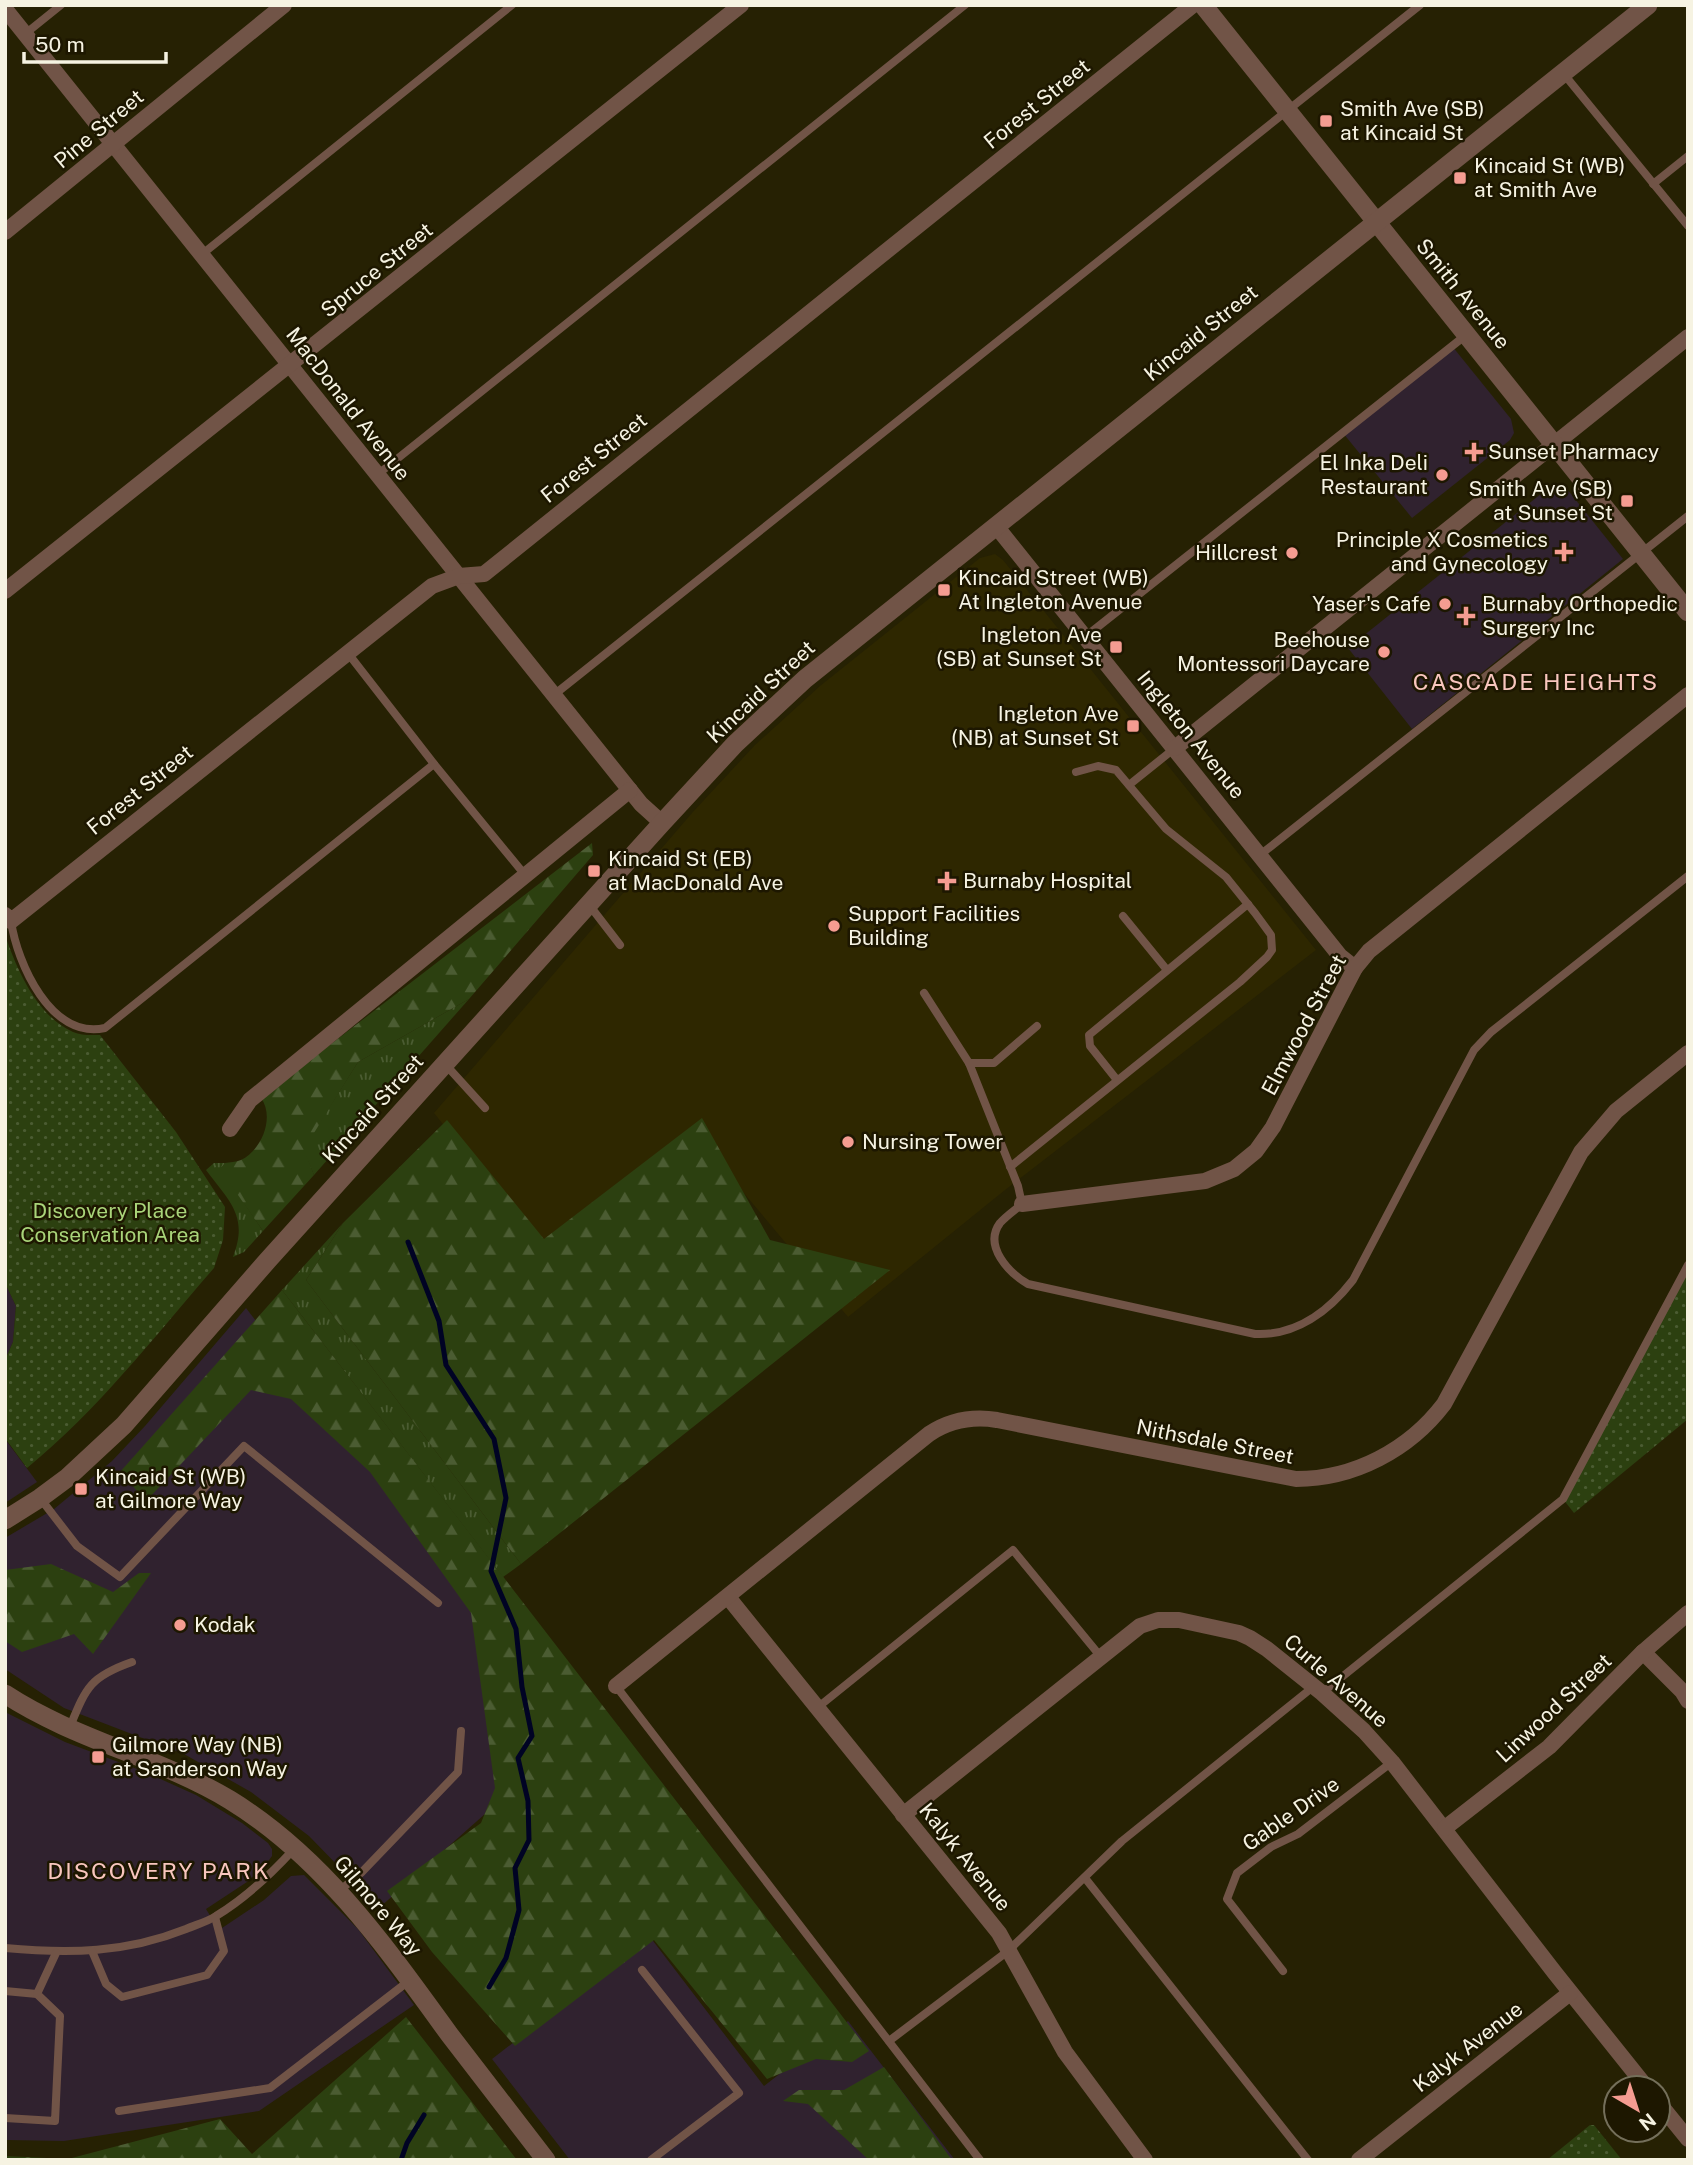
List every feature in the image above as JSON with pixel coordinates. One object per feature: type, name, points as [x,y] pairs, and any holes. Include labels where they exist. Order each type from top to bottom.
[{"type":"street","name":"Pine Street","points":[[5,232],[284,5]]},
{"type":"street","name":"Spruce Street","points":[[5,591],[740,5]]},
{"type":"street","name":"Forest Street","points":[[8,918],[432,586],[459,576],[484,574],[1193,5]]},
{"type":"street","name":"Smith Avenue","points":[[1203,5],[1688,612]]},
{"type":"street","name":"Kincaid Street","points":[[5,1520],[67,1478],[124,1425],[268,1260],[588,904],[766,713],[805,679],[1648,5]]},
{"type":"street","name":"MacDonald Avenue","points":[[5,9],[630,790],[662,823]]},
{"type":"street","points":[[1175,748],[1688,337]]},
{"type":"street","name":"Ingleton Avenue","points":[[996,526],[1340,956],[1355,968]]},
{"type":"street","name":"Elmwood Street","points":[[1022,1204],[1205,1181],[1234,1169],[1256,1151],[1273,1128],[1355,968],[1370,951],[1688,695]]},
{"type":"street","points":[[230,1129],[250,1100],[630,790]]},
{"type":"street","name":"Nithsdale Street","points":[[616,1686],[929,1434],[948,1423],[978,1418],[997,1419],[1287,1478],[1329,1478],[1380,1458],[1433,1418],[1449,1396],[1581,1152],[1616,1111],[1688,1053]]},
{"type":"street","name":"Kalyk Avenue","points":[[728,1597],[999,1933],[1065,2052],[1145,2160]]},
{"type":"street","name":"Linwood Street","points":[[1445,1828],[1549,1747],[1643,1652],[1688,1613]]},
{"type":"street","name":"Curle Avenue","points":[[904,1815],[1140,1626],[1158,1620],[1179,1620],[1239,1633],[1267,1648],[1317,1690],[1364,1731],[1392,1762],[1636,2074]]},
{"type":"street","points":[[1643,1652],[1682,1691],[1688,1701]]},
{"type":"street","name":"Gilmore Way","points":[[5,1694],[69,1729],[163,1765],[196,1781],[265,1824],[340,1891],[546,2160]]},
{"type":"street","name":"Kalyk Avenue","points":[[1359,2160],[1570,1993]]},
{"type":"street","points":[[1672,2119],[1688,2139]]},
{"type":"lane","points":[[25,34],[61,5]]},
{"type":"lane","points":[[201,255],[512,5]]},
{"type":"lane","points":[[377,475],[965,5]]},
{"type":"lane","points":[[555,694],[1420,5]]},
{"type":"lane","points":[[1563,73],[1688,226]]},
{"type":"lane","points":[[1653,184],[1688,156]]},
{"type":"lane","points":[[1085,637],[1466,335]]},
{"type":"lane","points":[[1260,855],[1688,516]]},
{"type":"lane","points":[[347,652],[434,765],[525,875]]},
{"type":"lane","points":[[1129,785],[1175,748]]},
{"type":"lane","points":[[8,918],[14,945],[24,967],[53,1010],[77,1027],[93,1030],[105,1028],[434,765]]},
{"type":"lane","points":[[1010,1167],[1267,957],[1272,950],[1272,935],[1226,877],[1166,829],[1116,770],[1098,766],[1076,772]]},
{"type":"lane","points":[[924,992],[969,1063],[1010,1167],[1022,1204],[1002,1221],[995,1238],[1002,1262],[1017,1278],[1028,1284],[1255,1334],[1280,1333],[1295,1328],[1322,1311],[1353,1280],[1474,1050],[1491,1032],[1688,876]]},
{"type":"lane","points":[[588,904],[620,945]]},
{"type":"lane","points":[[1116,1080],[1090,1046],[1089,1035],[1248,904]]},
{"type":"lane","points":[[1123,916],[1167,970]]},
{"type":"lane","points":[[969,1063],[994,1063],[1037,1026]]},
{"type":"lane","points":[[445,1063],[485,1108]]},
{"type":"lane","points":[[889,2041],[1008,1951],[1122,1841],[1563,1499],[1688,1265]]},
{"type":"lane","points":[[40,1498],[77,1546],[120,1577],[244,1446],[438,1604]]},
{"type":"lane","points":[[817,1708],[1013,1550],[1101,1657]]},
{"type":"lane","points":[[69,1729],[85,1692],[98,1676],[132,1662]]},
{"type":"lane","points":[[616,1686],[980,2160]]},
{"type":"lane","points":[[340,1891],[361,1873],[458,1772],[461,1731]]},
{"type":"lane","name":"Gable Drive","points":[[1283,1971],[1227,1899],[1237,1873],[1271,1847],[1298,1834],[1392,1762]]},
{"type":"lane","points":[[5,1948],[56,1953],[153,1942],[215,1917],[247,1893],[294,1849]]},
{"type":"lane","points":[[1086,1878],[1307,2160]]},
{"type":"lane","points":[[92,1951],[106,1984],[122,1997],[207,1975],[224,1951],[215,1917]]},
{"type":"lane","points":[[37,1994],[56,1953]]},
{"type":"lane","points":[[642,1970],[739,2093],[651,2160]]},
{"type":"lane","points":[[119,2110],[270,2088],[410,1980]]},
{"type":"lane","points":[[5,1991],[37,1994],[60,2016],[55,2121],[5,2118]]},
{"type":"shaded area","points":[[1452,346],[1511,419],[1514,433],[1510,440],[1412,518],[1343,433]]},
{"type":"shaded area","points":[[1552,487],[1567,489],[1623,559],[1412,729],[1348,648]]},
{"type":"shaded area","name":"Burnaby Hospital","points":[[995,554],[1003,560],[1316,950],[1005,1190],[848,1317],[700,1141],[548,1256],[434,1113],[692,813],[755,745],[820,686],[980,558]]},
{"type":"shaded area","points":[[5,1283],[16,1306],[13,1342],[5,1360]]},
{"type":"shaded area","points":[[246,1308],[499,1635],[503,1798],[379,1908],[309,1836],[251,1792],[184,1754],[64,1708],[5,1669],[5,1538],[54,1509],[112,1461]]},
{"type":"shaded area","points":[[5,1439],[37,1482],[5,1503]]},
{"type":"shaded area","points":[[5,1712],[65,1742],[145,1772],[196,1795],[242,1823],[268,1843],[272,1856],[264,1867],[247,1882],[206,1909],[219,1930],[264,1900],[291,1876],[304,1875],[358,1929],[414,2005],[259,2111],[64,2141],[5,2140]]},
{"type":"shaded area","points":[[650,1937],[764,2086],[848,2021],[955,2160],[570,2160],[492,2059]]},
{"type":"green space","points":[[592,843],[593,855],[469,999],[358,1062],[304,1149],[314,1175],[263,1231],[220,1169],[225,1163],[239,1161],[248,1155],[260,1141],[267,1114],[261,1098]]},
{"type":"green space","name":"Discovery Place Conservation Area","points":[[5,935],[22,977],[39,1004],[60,1025],[73,1032],[100,1035],[176,1132],[225,1207],[223,1240],[214,1268],[102,1397],[27,1468],[5,1438],[5,1360],[13,1342],[16,1306],[5,1283]]},
{"type":"green space","points":[[469,999],[314,1175],[303,1149],[358,1062]]},
{"type":"green space","points":[[702,1118],[770,1240],[890,1270],[521,1564],[306,1280],[343,1223],[447,1120],[544,1239]]},
{"type":"green space","points":[[214,1163],[225,1163],[221,1169],[263,1231],[244,1252],[233,1257],[239,1230],[238,1220],[229,1200],[206,1170]]},
{"type":"green space","points":[[343,1223],[306,1280],[521,1564],[503,1577],[282,1290]]},
{"type":"green space","points":[[1688,1265],[1688,1419],[1574,1513],[1563,1499]]},
{"type":"green space","points":[[282,1290],[869,2051],[852,2062],[816,2059],[767,2079],[654,1940],[515,2046],[432,1952],[387,1891],[481,1823],[495,1788],[471,1613],[370,1472],[291,1399],[251,1390],[146,1501],[120,1472]]},
{"type":"green space","points":[[51,1564],[113,1592],[139,1573],[151,1573],[93,1654],[74,1634],[22,1652],[5,1641],[5,1570]]},
{"type":"green space","points":[[406,2017],[517,2160],[5,2160],[5,2156],[68,2159],[220,2119],[252,2154]]},
{"type":"green space","points":[[884,2067],[952,2160],[869,2160],[808,2104],[783,2101],[799,2090],[844,2090]]},
{"type":"green space","points":[[1590,2125],[1594,2125],[1602,2135],[1602,2144],[1609,2144],[1622,2160],[1547,2160]]},
{"type":"waterway","points":[[408,1242],[439,1321],[446,1365],[494,1439],[506,1498],[491,1571],[516,1629],[522,1687],[532,1736],[518,1758],[528,1801],[529,1840],[515,1868],[519,1910],[506,1958],[489,1987]]},
{"type":"waterway","points":[[401,2160],[407,2143],[424,2115]]},
{"type":"place","name":"Smith Ave (SB) at Kincaid St","points":[[1326,121]]},
{"type":"place","name":"Kincaid St (WB) at Smith Ave","points":[[1460,178]]},
{"type":"place","name":"Sunset Pharmacy","points":[[1474,452]]},
{"type":"place","name":"El Inka Deli Restaurant","points":[[1442,475]]},
{"type":"place","name":"Smith Ave (SB) at Sunset St","points":[[1627,501]]},
{"type":"place","name":"Principle X Cosmetics and Gynecology","points":[[1564,552]]},
{"type":"place","name":"Hillcrest","points":[[1292,553]]},
{"type":"place","name":"Kincaid Street (WB) At Ingleton Avenue","points":[[944,590]]},
{"type":"place","name":"Yaser's Cafe","points":[[1445,604]]},
{"type":"place","name":"Burnaby Orthopedic Surgery Inc","points":[[1466,616]]},
{"type":"place","name":"Ingleton Ave (SB) at Sunset St","points":[[1116,647]]},
{"type":"place","name":"Beehouse Montessori Daycare","points":[[1384,652]]},
{"type":"place","name":"Ingleton Ave (NB) at Sunset St","points":[[1133,726]]},
{"type":"place","name":"Kincaid St (EB) at MacDonald Ave","points":[[594,871]]},
{"type":"place","name":"Burnaby Hospital","points":[[947,881]]},
{"type":"place","name":"Support Facilities Building","points":[[834,926]]},
{"type":"place","name":"Nursing Tower","points":[[848,1142]]},
{"type":"place","name":"Kincaid St (WB) at Gilmore Way","points":[[81,1489]]},
{"type":"place","name":"Kodak","points":[[180,1625]]},
{"type":"place","name":"Gilmore Way (NB) at Sanderson Way","points":[[98,1757]]},
{"type":"district","name":"CASCADE HEIGHTS","points":[[1536,682]]},
{"type":"district","name":"DISCOVERY PARK","points":[[159,1871]]}]
